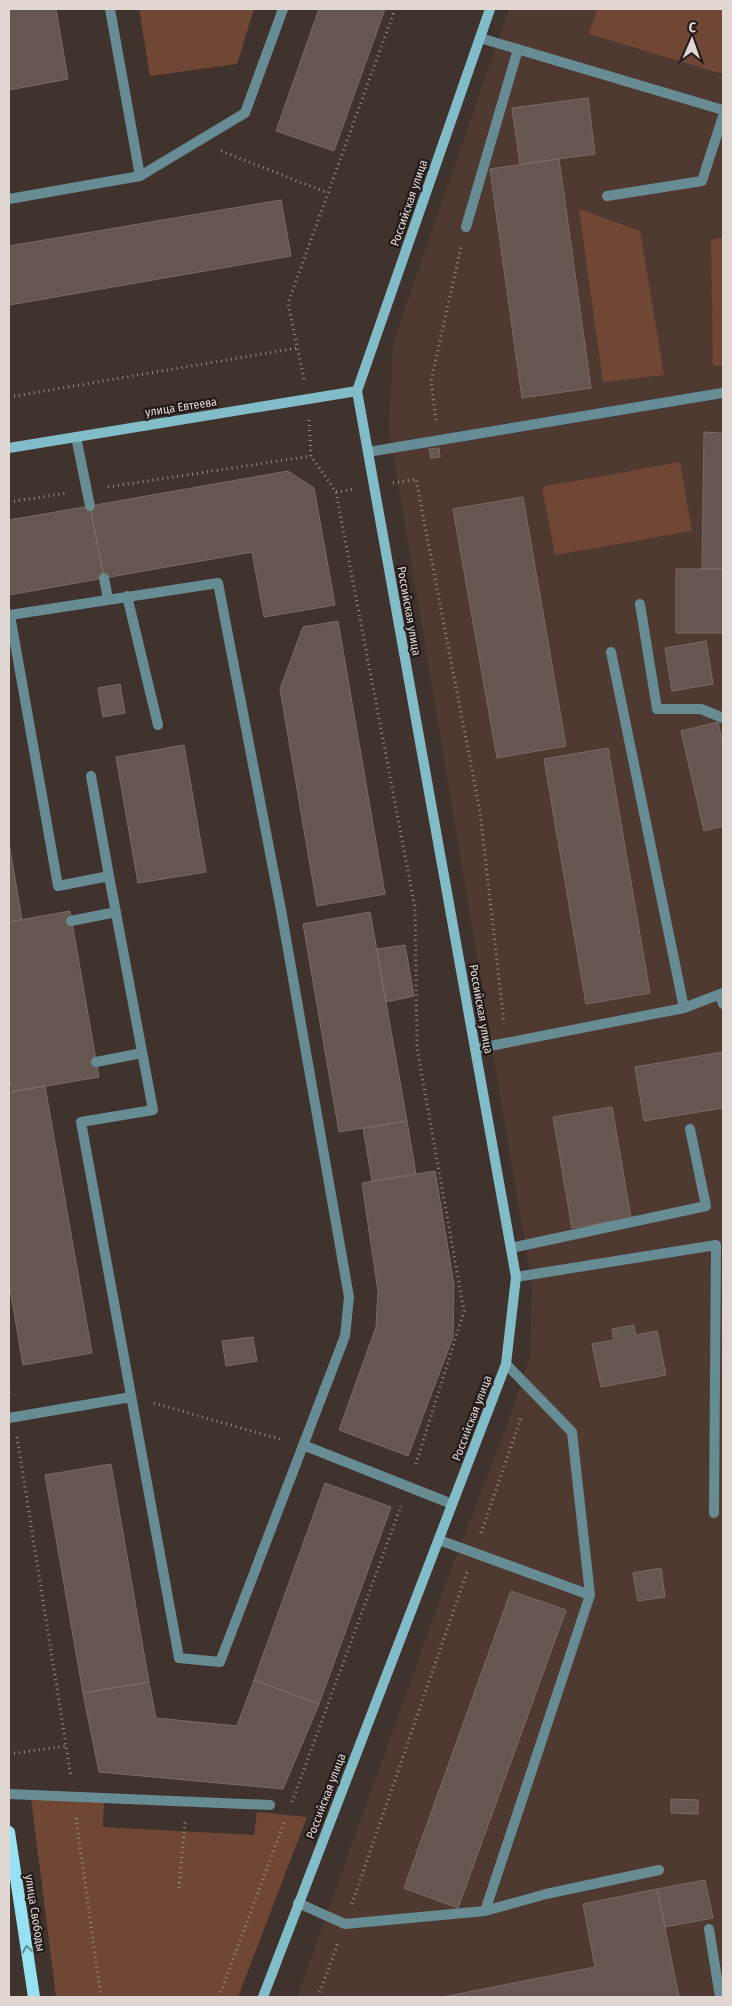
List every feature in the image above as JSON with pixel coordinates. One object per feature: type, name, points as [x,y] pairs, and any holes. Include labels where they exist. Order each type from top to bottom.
[{"type":"main road","name":"Российская улица","points":[[263,1997],[506,1364],[516,1277],[373,486],[358,391],[490,9]]},
{"type":"main road","name":"улица Евтеева","points":[[9,448],[358,391]]},
{"type":"main road","name":"улица Свободы","points":[[9,1832],[34,1997]]},
{"type":"lane","points":[[110,9],[140,176]]},
{"type":"lane","points":[[9,199],[140,176],[246,113],[283,9]]},
{"type":"lane","points":[[480,38],[723,110]]},
{"type":"lane","points":[[466,227],[518,49]]},
{"type":"lane","points":[[607,196],[702,181],[723,116]]},
{"type":"lane","points":[[368,452],[722,393]]},
{"type":"lane","points":[[76,437],[90,506]]},
{"type":"lane","points":[[104,578],[108,599]]},
{"type":"lane","points":[[91,776],[153,1110],[81,1122],[179,1658],[220,1662],[345,1336],[349,1297],[281,910],[218,583],[10,614],[58,886],[109,876]]},
{"type":"lane","points":[[127,596],[158,725]]},
{"type":"lane","points":[[640,604],[657,709],[701,709],[723,718]]},
{"type":"lane","points":[[612,652],[684,1008]]},
{"type":"lane","points":[[72,921],[116,912]]},
{"type":"lane","points":[[475,1049],[684,1008],[722,997]]},
{"type":"lane","points":[[96,1062],[142,1053]]},
{"type":"lane","points":[[510,1248],[706,1206],[690,1129]]},
{"type":"lane","points":[[516,1277],[716,1245],[714,1513]]},
{"type":"lane","points":[[485,1911],[590,1595],[572,1432],[506,1364]]},
{"type":"lane","points":[[11,1417],[131,1397]]},
{"type":"lane","points":[[303,1445],[452,1504]]},
{"type":"lane","points":[[439,1540],[590,1595]]},
{"type":"lane","points":[[9,1794],[270,1805]]},
{"type":"lane","points":[[298,1903],[345,1924],[485,1911],[546,1894],[659,1870]]},
{"type":"lane","points":[[709,1929],[720,1997]]},
{"type":"path","points":[[292,1802],[408,1487],[464,1311],[417,1048],[416,908],[336,492],[311,456],[308,399],[288,303],[395,9]]},
{"type":"path","points":[[197,142],[328,194]]},
{"type":"path","points":[[440,440],[431,381],[466,227]]},
{"type":"path","points":[[9,397],[297,348]]},
{"type":"path","points":[[9,502],[311,456]]},
{"type":"path","points":[[336,492],[416,480],[480,812],[506,1044]]},
{"type":"path","points":[[9,1387],[11,1417],[67,1746],[101,1997]]},
{"type":"path","points":[[131,1397],[303,1445]]},
{"type":"path","points":[[318,1997],[522,1416]]},
{"type":"path","points":[[9,1754],[67,1746]]},
{"type":"path","points":[[179,1888],[187,1802]]},
{"type":"path","points":[[219,1997],[288,1812]]},
{"type":"shaded area","points":[[139,9],[254,9],[237,64],[150,76]]},
{"type":"shaded area","points":[[509,9],[723,9],[723,1997],[297,1997],[450,1572],[511,1415],[530,1356],[532,1287],[389,429],[393,343]]},
{"type":"shaded area","points":[[597,9],[723,9],[723,74],[589,34]]},
{"type":"shaded area","points":[[579,209],[640,231],[664,375],[603,382]]},
{"type":"shaded area","points":[[723,237],[723,365],[713,366],[711,240]]},
{"type":"shaded area","points":[[680,462],[692,531],[555,555],[542,487]]},
{"type":"shaded area","points":[[31,1799],[104,1800],[103,1827],[254,1835],[257,1812],[307,1817],[238,1997],[56,1997]]},
{"type":"building","points":[[9,9],[56,9],[68,79],[9,90]]},
{"type":"building","points":[[319,9],[385,9],[334,151],[276,131]]},
{"type":"building","points":[[588,98],[595,154],[520,164],[512,108]]},
{"type":"building","points":[[559,159],[591,388],[522,398],[490,169]]},
{"type":"building","points":[[281,200],[291,256],[9,305],[9,246]]},
{"type":"building","points":[[704,432],[723,433],[723,569],[702,569]]},
{"type":"building","points":[[439,448],[440,457],[431,458],[429,449]]},
{"type":"building","points":[[288,471],[314,488],[335,605],[264,617],[252,552],[104,578],[90,506]]},
{"type":"building","points":[[523,497],[566,746],[497,758],[453,509]]},
{"type":"building","points":[[90,506],[104,578],[9,595],[9,520]]},
{"type":"building","points":[[676,569],[723,569],[723,633],[676,633]]},
{"type":"building","points":[[338,621],[385,894],[317,906],[280,689],[303,627]]},
{"type":"building","points":[[706,641],[713,684],[672,691],[665,648]]},
{"type":"building","points":[[120,684],[125,713],[103,717],[98,688]]},
{"type":"building","points":[[718,722],[723,745],[723,826],[704,831],[681,731]]},
{"type":"building","points":[[184,745],[206,872],[138,883],[116,757]]},
{"type":"building","points":[[608,748],[650,993],[586,1004],[544,759]]},
{"type":"building","points":[[9,843],[22,920],[9,922]]},
{"type":"building","points":[[70,911],[99,1077],[12,1092],[9,1076],[9,922]]},
{"type":"building","points":[[370,912],[407,1121],[339,1132],[303,924]]},
{"type":"building","points":[[405,945],[414,996],[386,1002],[377,949]]},
{"type":"building","points":[[723,1052],[723,1108],[644,1121],[635,1067]]},
{"type":"building","points":[[45,1086],[92,1353],[23,1365],[9,1283],[9,1092]]},
{"type":"building","points":[[612,1107],[631,1218],[572,1228],[553,1117]]},
{"type":"building","points":[[407,1121],[416,1174],[372,1181],[363,1128]]},
{"type":"building","points":[[435,1171],[454,1285],[453,1337],[408,1456],[339,1430],[376,1327],[378,1291],[362,1183]]},
{"type":"building","points":[[634,1325],[636,1335],[657,1331],[666,1375],[601,1387],[592,1344],[614,1340],[612,1329]]},
{"type":"building","points":[[253,1337],[257,1361],[226,1366],[222,1341]]},
{"type":"building","points":[[111,1464],[149,1682],[83,1693],[45,1475]]},
{"type":"building","points":[[325,1483],[391,1507],[319,1704],[254,1680]]},
{"type":"building","points":[[661,1568],[665,1597],[638,1601],[633,1573]]},
{"type":"building","points":[[511,1591],[566,1610],[458,1908],[404,1888]]},
{"type":"building","points":[[254,1680],[319,1704],[283,1789],[99,1772],[83,1693],[149,1682],[156,1718],[237,1726]]},
{"type":"building","points":[[671,1799],[698,1800],[698,1814],[671,1813]]},
{"type":"building","points":[[705,1880],[713,1918],[665,1927],[657,1889]]},
{"type":"building","points":[[657,1889],[679,1997],[443,1997],[595,1967],[583,1904]]}]
